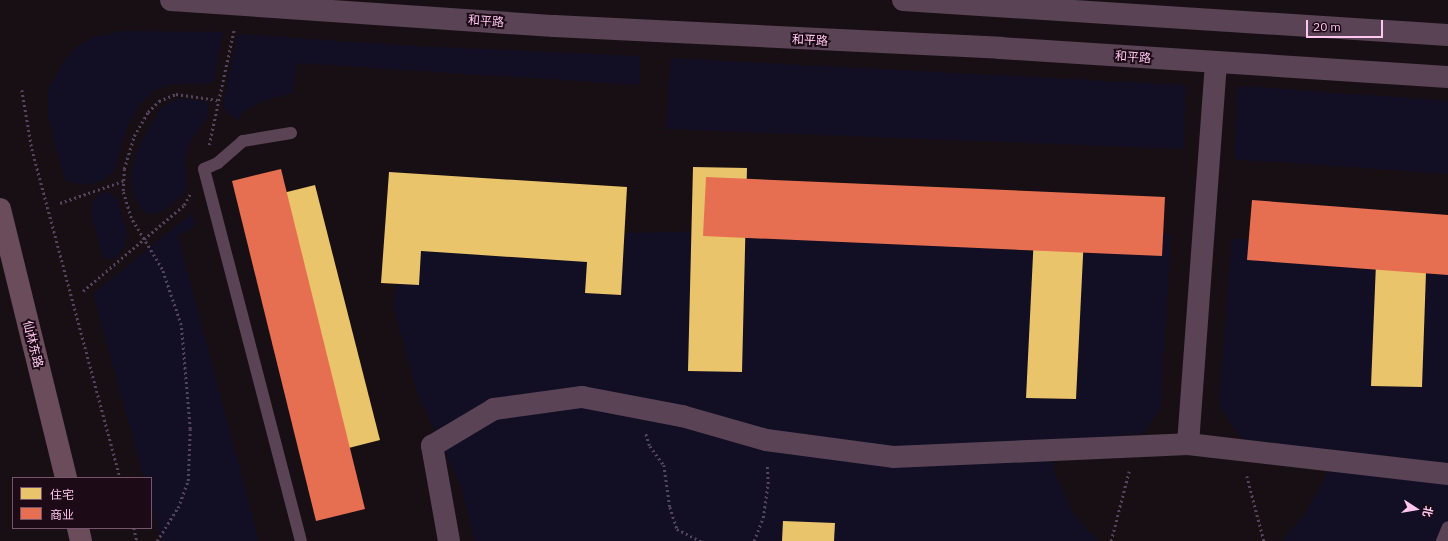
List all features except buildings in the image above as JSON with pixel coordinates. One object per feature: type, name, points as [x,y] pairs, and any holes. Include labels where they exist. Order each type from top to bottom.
[{"type":"main road","name":"仙林东路","points":[[1,219],[66,477]]},
{"type":"main road","points":[[78,529],[81,541]]},
{"type":"street","name":"和平路","points":[[172,0],[562,26],[1216,62],[1448,77]]},
{"type":"street","points":[[903,0],[986,3],[1448,35]]},
{"type":"street","points":[[1188,444],[1216,62]]},
{"type":"street","points":[[449,541],[432,446],[494,409],[582,397],[653,411],[766,440],[892,457],[1136,448],[1188,444],[1448,474]]},
{"type":"lane","points":[[291,133],[243,141],[218,163],[204,169],[301,541]]},
{"type":"lane","points":[[1442,541],[1448,527]]},
{"type":"path","points":[[83,291],[184,205],[204,169],[234,29]]},
{"type":"path","points":[[22,90],[32,149],[120,477]]},
{"type":"path","points":[[157,541],[178,508],[188,481],[190,429],[181,325],[162,269],[131,218],[123,191],[124,169],[134,136],[148,112],[159,101],[176,94],[218,100]]},
{"type":"path","points":[[60,203],[123,181]]},
{"type":"path","points":[[653,411],[645,437],[664,465],[670,507],[677,529],[701,541]]},
{"type":"path","points":[[754,541],[763,518],[768,484],[766,440]]},
{"type":"path","points":[[1110,541],[1136,448]]},
{"type":"path","points":[[1240,450],[1264,541]]},
{"type":"path","points":[[134,529],[137,541]]},
{"type":"shaded area","points":[[122,31],[223,32],[213,83],[171,84],[152,91],[136,110],[126,131],[114,171],[103,180],[90,185],[65,181],[48,117],[48,91],[61,66],[77,46],[95,37]]},
{"type":"shaded area","points":[[238,34],[414,46],[640,56],[640,85],[297,63],[292,93],[262,101],[243,112],[239,120],[227,113],[223,104]]},
{"type":"shaded area","points":[[671,58],[1186,85],[1183,149],[666,129]]},
{"type":"shaded area","points":[[1238,86],[1448,101],[1448,174],[1234,159]]},
{"type":"shaded area","points":[[179,98],[204,101],[209,107],[207,118],[190,141],[185,160],[187,185],[183,195],[161,212],[149,214],[142,210],[133,191],[131,173],[137,150],[161,107]]},
{"type":"shaded area","points":[[108,192],[117,198],[127,232],[124,248],[114,259],[103,258],[91,214],[93,202],[100,194]]},
{"type":"shaded area","points":[[192,213],[195,226],[178,236],[259,541],[162,541],[152,506],[152,477],[144,477],[93,294]]},
{"type":"shaded area","points":[[730,231],[1171,234],[1161,407],[1144,434],[1053,439],[1054,471],[1073,514],[1098,541],[475,541],[461,487],[417,392],[393,305],[405,237]]},
{"type":"shaded area","points":[[1232,238],[1448,255],[1448,541],[1281,541],[1303,517],[1326,477],[1330,450],[1242,439],[1219,406]]}]
